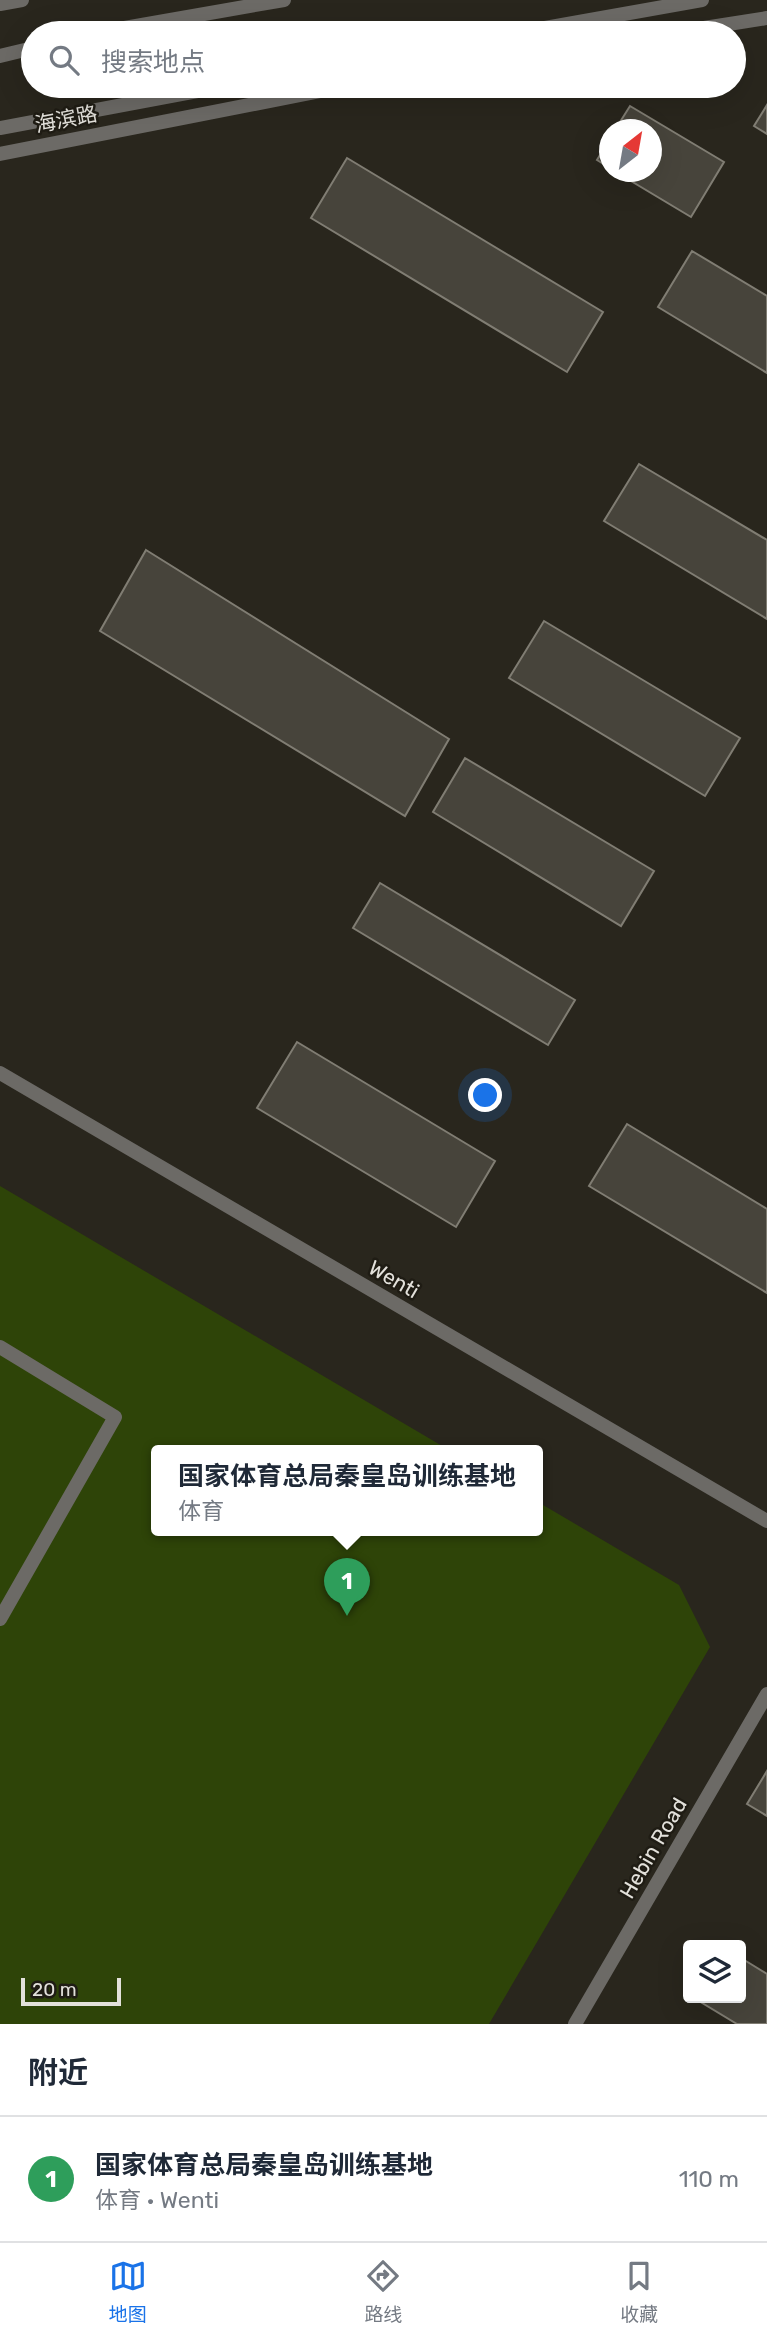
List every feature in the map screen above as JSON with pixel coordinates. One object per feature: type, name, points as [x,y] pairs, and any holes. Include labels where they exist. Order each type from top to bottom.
[{"type":"street","points":[[0,4],[22,0]]},
{"type":"street","points":[[164,21],[284,0]]},
{"type":"street","points":[[584,21],[702,0]]},
{"type":"street","points":[[746,21],[767,18]]},
{"type":"street","points":[[0,56],[21,51]]},
{"type":"street","name":"海滨路","points":[[0,128],[160,98]]},
{"type":"street","name":"海滨路","points":[[0,154],[285,98]]},
{"type":"street","name":"Wenti","points":[[0,1073],[767,1521]]},
{"type":"street","points":[[0,1347],[115,1417],[0,1619]]},
{"type":"street","name":"Hebin Road","points":[[575,2024],[767,1693]]},
{"type":"green space","points":[[0,1186],[440,1445],[151,1445],[151,1536],[543,1536],[543,1505],[679,1585],[710,1647],[489,2024],[0,2024]]},
{"type":"building","points":[[767,105],[767,134],[754,126]]},
{"type":"building","points":[[630,106],[652,119],[622,119]]},
{"type":"building","points":[[662,125],[724,162],[691,217],[633,182],[662,182]]},
{"type":"building","points":[[347,158],[603,312],[567,372],[311,218]]},
{"type":"building","points":[[692,251],[767,296],[767,373],[658,307]]},
{"type":"building","points":[[639,464],[767,540],[767,619],[604,521]]},
{"type":"building","points":[[146,550],[449,739],[405,816],[100,631]]},
{"type":"building","points":[[544,621],[740,738],[705,796],[509,678]]},
{"type":"building","points":[[465,758],[654,871],[621,926],[433,812]]},
{"type":"building","points":[[380,883],[575,1000],[548,1045],[353,928]]},
{"type":"building","points":[[297,1042],[495,1161],[456,1227],[257,1108]]},
{"type":"building","points":[[627,1124],[767,1209],[767,1293],[589,1186]]},
{"type":"building","points":[[767,1771],[767,1816],[747,1804]]},
{"type":"building","points":[[746,1961],[767,1974],[767,2024],[737,2024],[702,2003],[746,2003]]},
{"type":"place","name":"国家体育总局秦皇岛训练基地","points":[[347,1616]]}]
